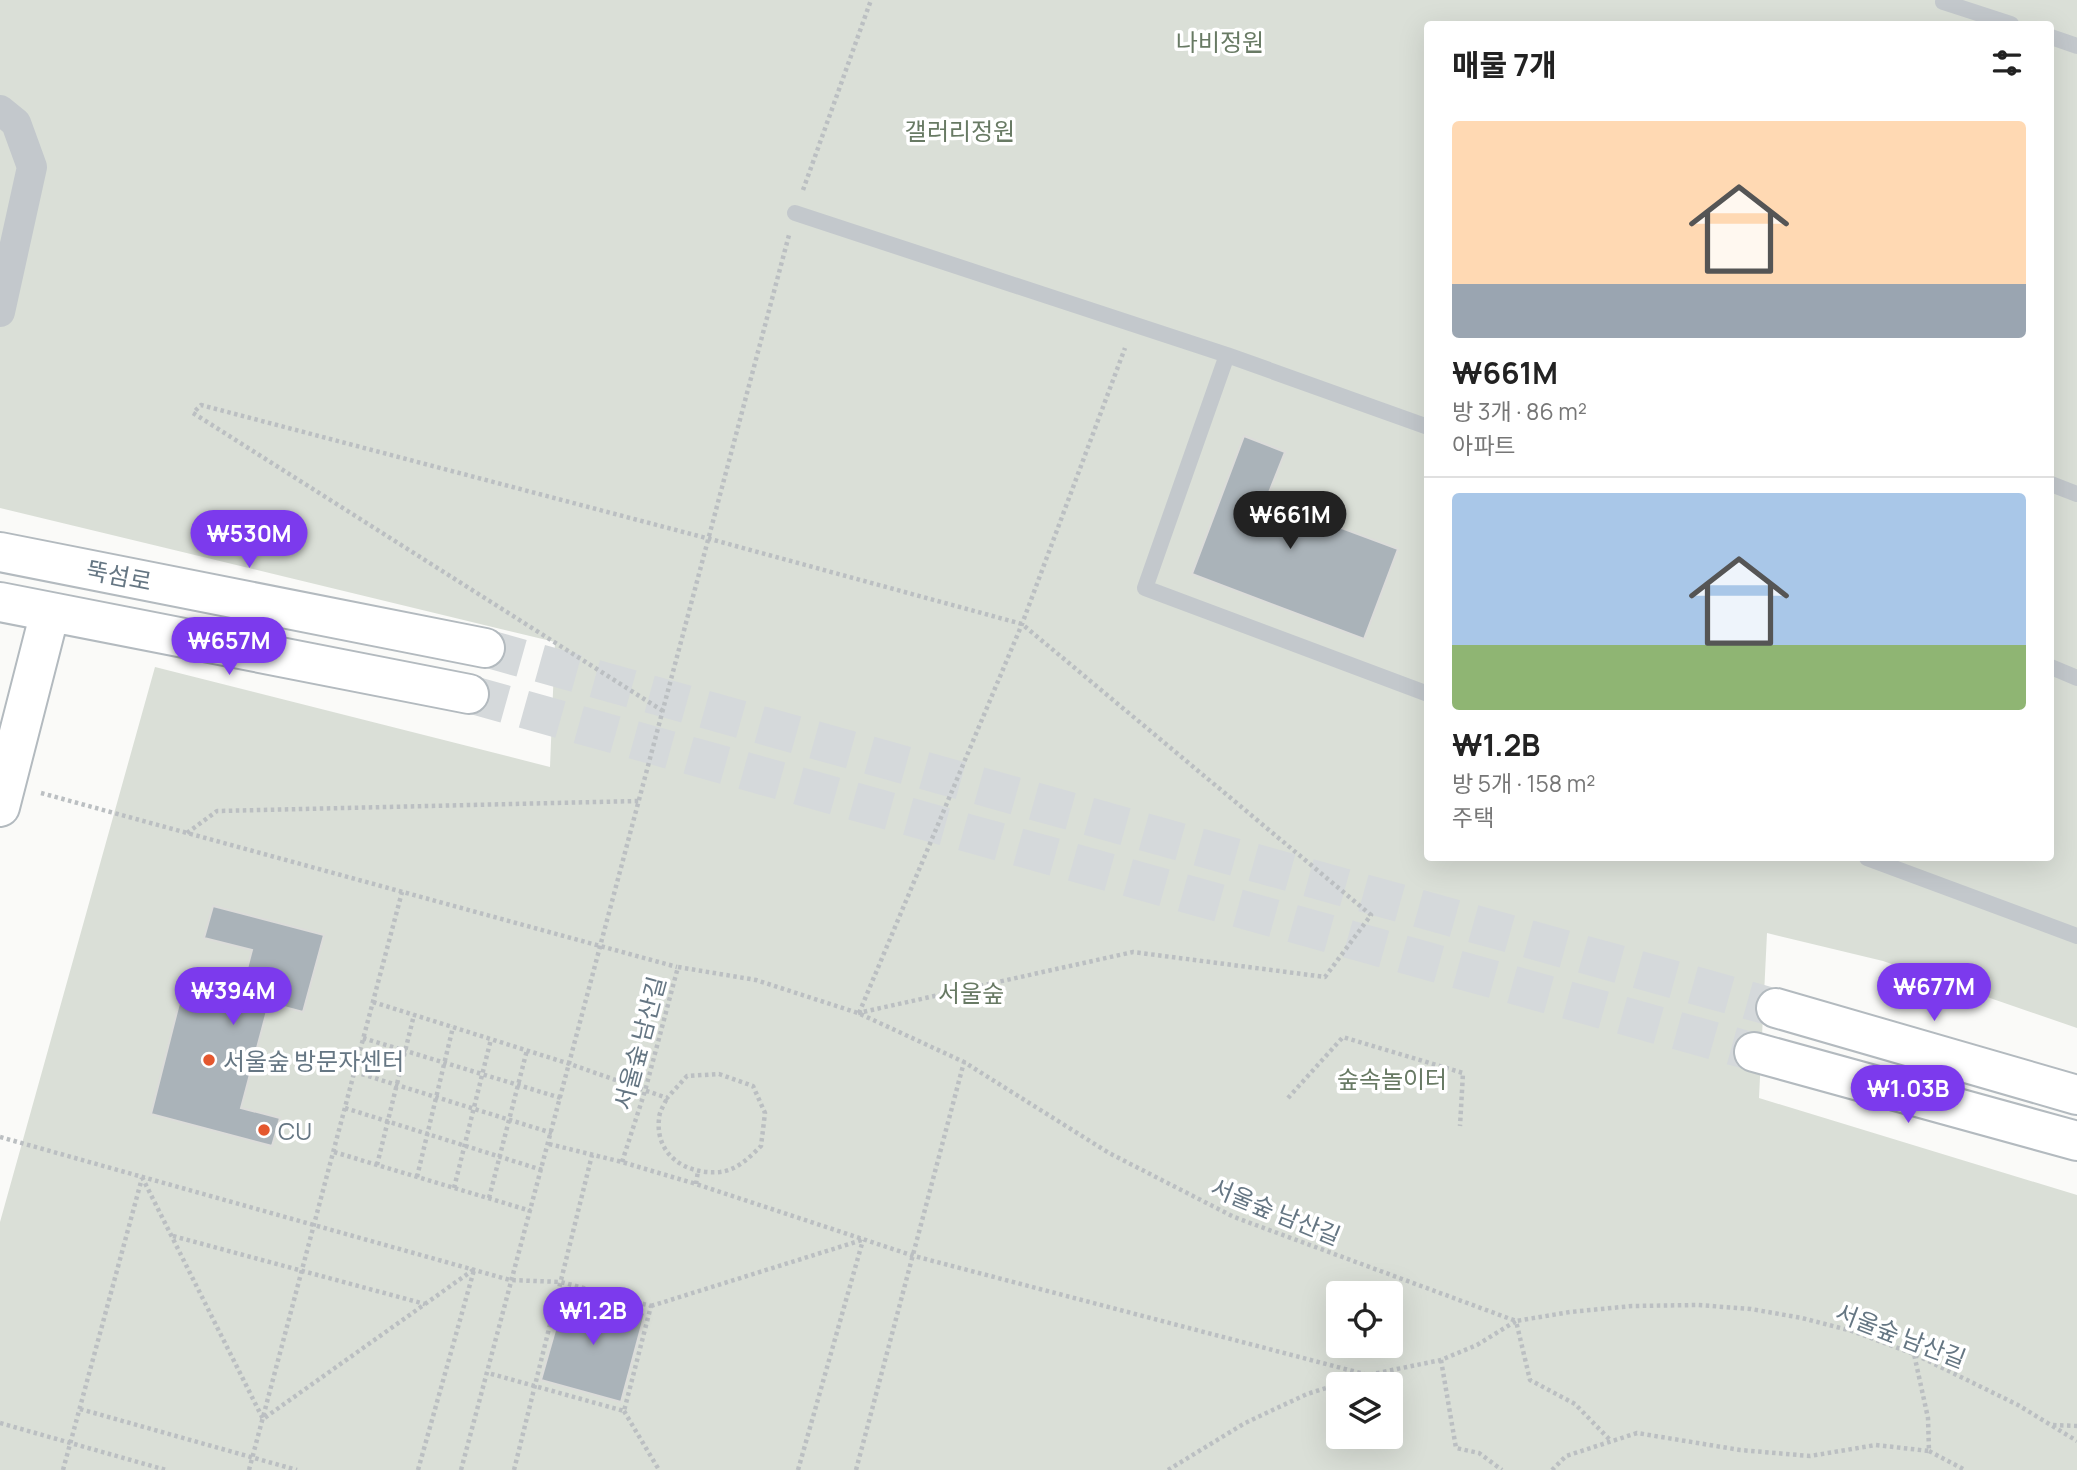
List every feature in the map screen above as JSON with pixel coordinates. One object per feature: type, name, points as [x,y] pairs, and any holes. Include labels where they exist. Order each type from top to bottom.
[{"type":"main road","name":"뚝섬로","points":[[0,552],[485,648]]},
{"type":"main road","name":"뚝섬로","points":[[0,602],[468,694]]},
{"type":"main road","points":[[3,796],[50,612]]},
{"type":"main road","points":[[1776,1008],[2077,1095]]},
{"type":"main road","points":[[1754,1052],[2077,1140]]},
{"type":"street","points":[[0,110],[16,122],[32,167],[0,312]]},
{"type":"lane","points":[[1943,2],[2002,21]]},
{"type":"lane","points":[[2054,38],[2077,46]]},
{"type":"lane","points":[[795,213],[1227,355],[1424,426]]},
{"type":"lane","points":[[1227,355],[1145,588],[1424,693]]},
{"type":"lane","points":[[2054,485],[2077,494]]},
{"type":"lane","points":[[2054,668],[2077,678]]},
{"type":"lane","points":[[1875,861],[2077,936]]},
{"type":"path","points":[[461,1470],[795,213],[871,0]]},
{"type":"path","points":[[858,1013],[1022,624],[1134,325]]},
{"type":"path","points":[[663,711],[193,413],[201,405],[710,538],[1022,624],[1371,915],[1325,977],[1133,952],[858,1013]]},
{"type":"path","points":[[3,796],[187,833],[678,967]]},
{"type":"path","points":[[187,833],[217,810],[639,801]]},
{"type":"path","points":[[249,1470],[402,892]]},
{"type":"path","name":"서울숲 남산길","points":[[622,1162],[645,1091],[678,967],[756,980],[858,1013],[964,1062],[1109,1153],[1234,1217],[1516,1321],[1570,1311],[1632,1306],[1698,1305],[1751,1309],[1852,1331],[1914,1354],[1970,1380],[2077,1441]]},
{"type":"path","points":[[373,1002],[570,1064],[667,1098]]},
{"type":"path","points":[[377,1165],[414,1015]]},
{"type":"path","points":[[417,1177],[453,1027]]},
{"type":"path","points":[[1288,1098],[1343,1037],[1463,1073],[1460,1126]]},
{"type":"path","points":[[363,1038],[561,1098]]},
{"type":"path","points":[[454,1188],[491,1039]]},
{"type":"path","points":[[489,1198],[527,1050]]},
{"type":"path","points":[[856,1470],[964,1062]]},
{"type":"path","points":[[355,1072],[552,1133]]},
{"type":"path","points":[[719,1073],[753,1086],[765,1113],[761,1146],[744,1163],[722,1172],[698,1171],[672,1160],[659,1138],[659,1116],[667,1098],[687,1076],[719,1073]]},
{"type":"path","points":[[345,1108],[542,1170]]},
{"type":"path","points":[[0,1137],[510,1280],[561,1282],[651,1307],[863,1240]]},
{"type":"path","points":[[549,1144],[696,1184],[914,1256],[1357,1372]]},
{"type":"path","points":[[334,1152],[531,1211]]},
{"type":"path","points":[[514,1470],[592,1155]]},
{"type":"path","points":[[696,1184],[698,1171]]},
{"type":"path","points":[[142,1177],[263,1419]]},
{"type":"path","points":[[63,1470],[142,1177]]},
{"type":"path","points":[[172,1236],[426,1304]]},
{"type":"path","points":[[798,1470],[863,1240]]},
{"type":"path","points":[[263,1419],[474,1269]]},
{"type":"path","points":[[418,1470],[474,1269]]},
{"type":"path","points":[[624,1411],[651,1307]]},
{"type":"path","points":[[1383,1372],[1441,1360],[1477,1345],[1516,1321],[1530,1380],[1575,1404],[1611,1441]]},
{"type":"path","points":[[1914,1354],[1926,1408],[1929,1451]]},
{"type":"path","points":[[1441,1360],[1456,1448],[1479,1453],[1502,1470]]},
{"type":"path","points":[[488,1373],[624,1411],[659,1470]]},
{"type":"path","points":[[1168,1470],[1258,1417],[1326,1388]]},
{"type":"path","points":[[80,1409],[298,1470]]},
{"type":"path","points":[[0,1423],[166,1470]]},
{"type":"path","points":[[2051,1425],[2077,1426]]},
{"type":"path","points":[[1552,1470],[1566,1456],[1637,1433],[1740,1450],[1810,1456],[1876,1445],[1929,1451],[1965,1470]]},
{"type":"green space","name":"서울숲","points":[[0,0],[2077,0],[2077,1028],[1883,961],[1767,933],[1759,1098],[2077,1195],[2077,1470],[0,1470],[0,1222],[155,667],[550,767],[555,642],[0,508]]},
{"type":"building","points":[[1244,436],[1285,452],[1266,500],[1398,549],[1364,639],[1192,574]]},
{"type":"building","name":"서울숲 방문자센터","points":[[213,906],[324,935],[303,1012],[269,1003],[241,1108],[280,1118],[272,1146],[151,1114],[184,984],[239,999],[252,950],[204,938]]},
{"type":"building","points":[[566,1292],[645,1313],[621,1402],[541,1380]]},
{"type":"tunnel","points":[[485,648],[1776,1008]]},
{"type":"tunnel","points":[[469,694],[1754,1052]]},
{"type":"place","name":"서울숲 방문자센터","points":[[209,1060]]},
{"type":"place","name":"CU","points":[[264,1130]]},
{"type":"park label","name":"나비정원","points":[[1220,41]]},
{"type":"park label","name":"갤러리정원","points":[[960,130]]},
{"type":"park label","name":"숲속놀이터","points":[[1392,1078]]}]
